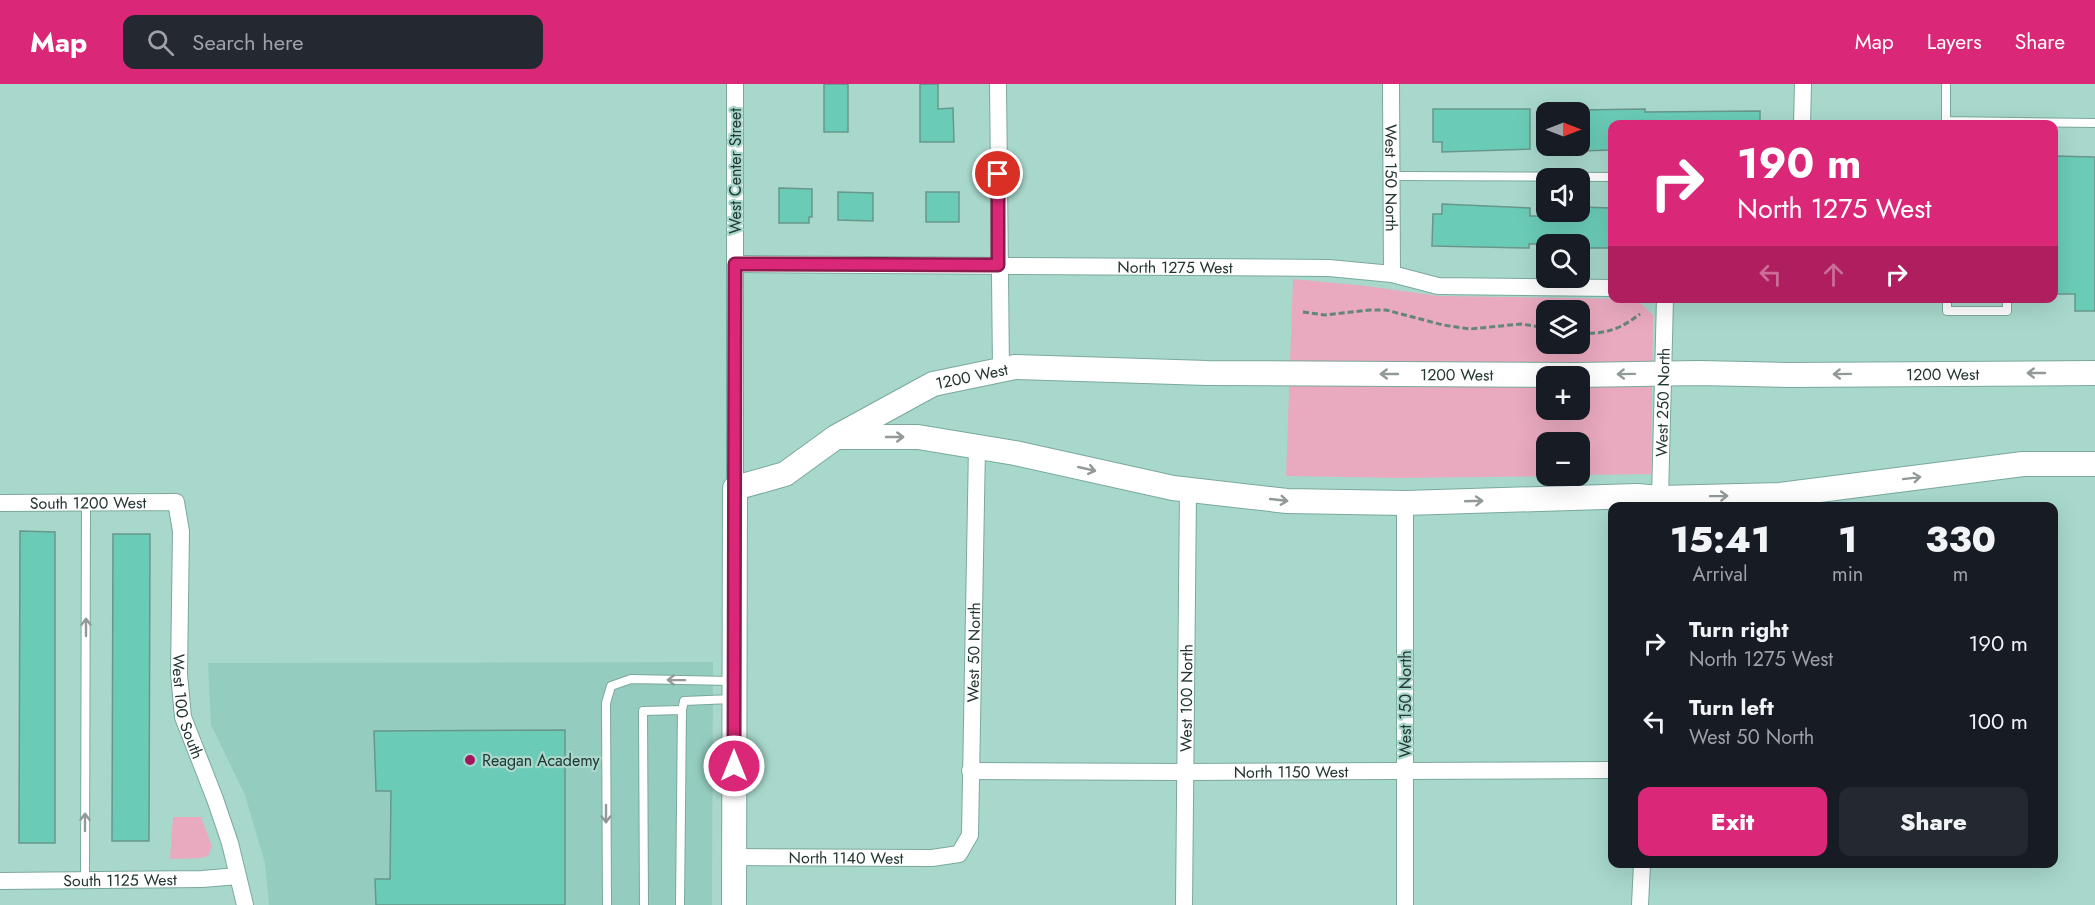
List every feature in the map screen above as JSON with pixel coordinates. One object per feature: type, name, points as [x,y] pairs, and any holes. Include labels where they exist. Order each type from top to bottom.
[{"type":"street","name":"West Center Street","points":[[734,905],[735,84]]},
{"type":"street","points":[[998,84],[1000,370]]},
{"type":"street","name":"West 150 North","points":[[1391,84],[1392,274]]},
{"type":"street","points":[[1802,120],[1803,84]]},
{"type":"street","name":"North 1275 West","points":[[735,264],[1329,268],[1392,274],[1438,286],[1608,288]]},
{"type":"street","name":"West 250 North","points":[[1659,502],[1665,303]]},
{"type":"street","name":"1200 West","points":[[735,488],[785,474],[836,437],[933,384],[1015,367],[1219,373],[1576,375],[2095,373]]},
{"type":"street","points":[[836,437],[918,436],[1015,453],[1173,488],[1287,501],[1405,503],[1637,496],[1659,502],[1780,495],[2023,464],[2095,464]]},
{"type":"street","name":"West 50 North","points":[[959,854],[970,835],[977,446]]},
{"type":"street","name":"West 100 North","points":[[1184,905],[1188,490]]},
{"type":"street","name":"South 1200 West","points":[[0,503],[176,502]]},
{"type":"street","name":"West 100 South","points":[[176,502],[181,531],[179,674],[183,717],[215,799],[245,905]]},
{"type":"street","name":"West 150 North","points":[[1405,503],[1405,905]]},
{"type":"street","name":"North 1150 West","points":[[970,771],[1608,770]]},
{"type":"street","name":"North 1140 West","points":[[734,857],[932,858],[959,854]]},
{"type":"street","points":[[1640,905],[1642,868]]},
{"type":"street","name":"South 1125 West","points":[[0,881],[202,879],[238,876]]},
{"type":"lane","points":[[1946,84],[1946,120]]},
{"type":"lane","points":[[2058,123],[2095,123]]},
{"type":"lane","points":[[1392,176],[1608,177]]},
{"type":"lane","points":[[1947,303],[1947,311],[2007,311],[2007,303]]},
{"type":"lane","points":[[85,880],[86,503]]},
{"type":"lane","points":[[607,905],[606,703],[611,686],[631,679],[735,690]]},
{"type":"lane","points":[[680,905],[682,710],[684,701],[735,690]]},
{"type":"lane","points":[[644,905],[643,711],[682,710]]},
{"type":"path","points":[[1303,312],[1324,315],[1386,310],[1443,325],[1470,329],[1521,324],[1536,326]]},
{"type":"path","points":[[1590,334],[1598,334],[1623,327],[1640,314]]},
{"type":"shaded area","points":[[1293,279],[1439,296],[1608,299],[1608,303],[1643,305],[1653,315],[1651,474],[1590,475],[1590,432],[1536,432],[1536,476],[1399,478],[1286,476]]},
{"type":"shaded area","name":"Reagan Academy","points":[[713,662],[712,905],[269,905],[265,863],[245,795],[211,725],[208,663]]},
{"type":"shaded area","points":[[173,817],[201,817],[212,846],[208,856],[170,859]]},
{"type":"building","points":[[824,84],[848,84],[848,132],[824,132]]},
{"type":"building","points":[[920,84],[938,84],[938,109],[953,108],[954,142],[920,142]]},
{"type":"building","points":[[1433,109],[1530,109],[1530,149],[1442,152],[1442,142],[1433,142]]},
{"type":"building","points":[[1590,110],[1760,111],[1760,120],[1608,120],[1608,150],[1590,151]]},
{"type":"building","points":[[2058,156],[2095,157],[2095,311],[2075,311],[2075,294],[2058,294]]},
{"type":"building","points":[[779,188],[812,189],[812,217],[809,217],[809,223],[779,223]]},
{"type":"building","points":[[838,192],[873,193],[873,221],[838,220]]},
{"type":"building","points":[[926,192],[959,192],[959,222],[926,222]]},
{"type":"building","points":[[1442,204],[1530,208],[1530,216],[1536,216],[1536,222],[1590,222],[1590,207],[1608,208],[1608,248],[1590,248],[1590,234],[1536,234],[1536,244],[1529,244],[1529,248],[1432,246],[1433,214],[1442,214]]},
{"type":"building","points":[[20,531],[55,532],[55,843],[19,843]]},
{"type":"building","points":[[113,534],[150,534],[149,841],[112,841]]},
{"type":"building","points":[[565,730],[565,905],[376,905],[375,879],[390,879],[391,791],[376,791],[374,731]]},
{"type":"place","name":"Reagan Academy","points":[[470,760]]},
{"type":"route","points":[[734,766],[735,264],[998,265],[998,174]]}]
